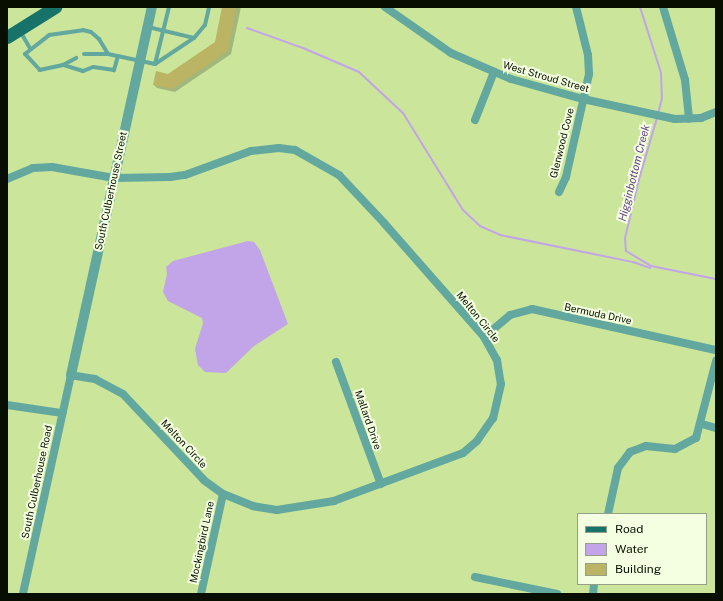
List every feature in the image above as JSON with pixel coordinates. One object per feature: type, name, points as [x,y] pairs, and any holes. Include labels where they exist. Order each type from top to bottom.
[{"type":"main road","points":[[7,36],[55,7]]},
{"type":"street","name":"South Culberhouse Street","points":[[71,375],[152,7]]},
{"type":"street","name":"West Stroud Street","points":[[386,7],[451,53],[494,72],[583,99],[675,119],[707,117],[716,112]]},
{"type":"street","name":"Glenwood Cove","points":[[559,192],[566,177],[590,67],[576,7]]},
{"type":"street","points":[[663,7],[685,80],[689,119]]},
{"type":"street","points":[[475,120],[494,72]]},
{"type":"street","name":"Melton Circle","points":[[7,180],[28,170],[52,167],[114,178],[170,177],[185,174],[251,151],[279,148],[295,150],[326,166],[346,182],[484,337],[497,360],[501,384],[498,406],[487,429],[463,454],[334,501],[289,509],[253,506],[223,494],[204,480],[122,394],[95,379],[71,375]]},
{"type":"street","name":"Bermuda Drive","points":[[484,337],[510,315],[532,309],[716,350]]},
{"type":"street","points":[[608,513],[616,474],[623,458],[634,449],[646,446],[668,449],[682,447],[696,438],[702,424],[716,361]]},
{"type":"street","name":"Mallard Drive","points":[[336,362],[381,484]]},
{"type":"street","name":"South Culberhouse Road","points":[[23,594],[71,375]]},
{"type":"street","points":[[7,405],[62,413]]},
{"type":"street","points":[[702,424],[716,428]]},
{"type":"street","name":"Mockingbird Lane","points":[[201,594],[223,494]]},
{"type":"street","points":[[475,576],[557,594]]},
{"type":"lane","points":[[155,64],[169,7]]},
{"type":"lane","points":[[84,54],[108,54],[155,64],[194,38],[205,25],[209,7]]},
{"type":"lane","points":[[147,27],[194,38]]},
{"type":"lane","points":[[19,29],[30,48]]},
{"type":"lane","points":[[76,58],[63,65],[37,70],[25,54],[30,48],[49,35],[83,30],[91,32],[99,39],[108,54]]},
{"type":"lane","points":[[63,65],[83,71],[93,67],[114,70],[118,56]]},
{"type":"water","points":[[248,241],[254,242],[260,250],[288,324],[254,346],[226,373],[205,372],[198,365],[195,349],[203,323],[202,318],[168,301],[163,292],[167,274],[166,267],[173,261]]},
{"type":"building","points":[[222,7],[236,7],[228,51],[172,89],[153,85],[156,71],[168,74],[215,42]]},
{"type":"waterway","name":"Higginbottom Creek","points":[[640,7],[661,73],[662,98],[658,114]]},
{"type":"waterway","points":[[247,28],[303,48],[359,72],[403,113],[463,210],[480,226],[500,235],[633,262],[650,268]]},
{"type":"waterway","name":"Higginbottom Creek","points":[[657,118],[639,179],[625,238],[626,251],[651,266],[716,279]]}]
